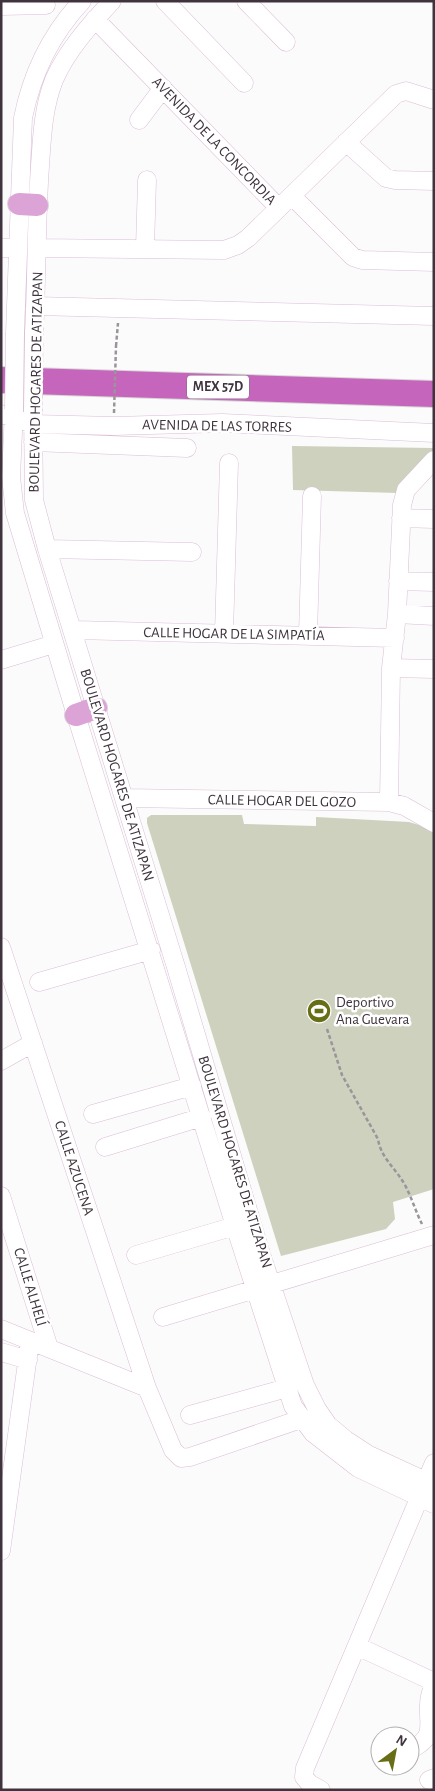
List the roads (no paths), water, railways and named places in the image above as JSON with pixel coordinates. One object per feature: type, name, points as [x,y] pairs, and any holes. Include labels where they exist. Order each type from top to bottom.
[{"type":"highway","name":"MEX 57D","points":[[1,363],[434,377]]},
{"type":"highway","name":"MEX 57D","points":[[1,380],[434,394]]},
{"type":"street","name":"BOULEVARD HOGARES DE ATIZAPAN","points":[[82,1],[46,50],[28,92],[23,118],[28,205],[37,248],[34,333],[34,500],[47,549],[74,630],[86,712],[151,950],[235,1226],[305,1384],[317,1409],[328,1425],[346,1440],[428,1491]]},
{"type":"street","name":"BOULEVARD HOGARES DE ATIZAPAN","points":[[112,1],[95,19],[64,60],[48,98],[28,205],[10,248],[10,414],[7,445],[15,513],[54,644],[124,798],[263,1286],[293,1406],[313,1433],[358,1468],[428,1491]]},
{"type":"street","points":[[165,1],[244,83]]},
{"type":"street","points":[[246,1],[286,42]]},
{"type":"street","points":[[1,6],[44,3],[64,23]]},
{"type":"street","name":"AVENIDA DE LA CONCORDIA","points":[[37,248],[224,250],[238,246],[286,202],[163,88],[95,19]]},
{"type":"street","points":[[139,120],[163,88]]},
{"type":"street","points":[[434,100],[401,91],[346,142],[286,202],[353,257],[362,260],[434,262]]},
{"type":"street","points":[[346,142],[386,178],[434,181]]},
{"type":"street","points":[[145,248],[147,180]]},
{"type":"street","points":[[35,306],[434,316]]},
{"type":"street","name":"AVENIDA DE LAS TORRES","points":[[10,414],[114,426],[222,423],[434,433]]},
{"type":"street","points":[[33,442],[187,448]]},
{"type":"street","points":[[389,802],[391,668],[397,614],[401,518],[406,490],[415,478],[434,460]]},
{"type":"street","points":[[224,633],[229,463]]},
{"type":"street","points":[[308,635],[312,496]]},
{"type":"street","points":[[401,518],[434,520]]},
{"type":"street","points":[[47,549],[192,552]]},
{"type":"street","points":[[398,581],[434,582]]},
{"type":"street","points":[[397,614],[434,616]]},
{"type":"street","name":"CALLE HOGAR DE LA SIMPATÍA","points":[[74,630],[395,638]]},
{"type":"street","points":[[1,660],[54,644]]},
{"type":"street","points":[[391,668],[434,669]]},
{"type":"street","name":"CALLE HOGAR DEL GOZO","points":[[124,798],[389,802],[404,806],[434,824]]},
{"type":"street","name":"CALLE AZUCENA","points":[[1,947],[147,1388],[173,1450],[181,1458],[190,1457],[301,1419]]},
{"type":"street","points":[[39,982],[151,950]]},
{"type":"street","points":[[1,1061],[33,1043]]},
{"type":"street","points":[[93,1114],[192,1086]]},
{"type":"street","points":[[105,1147],[202,1118]]},
{"type":"street","name":"CALLE ALHELÍ","points":[[1,1196],[49,1348]]},
{"type":"street","points":[[136,1255],[235,1226]]},
{"type":"street","points":[[164,1317],[430,1236]]},
{"type":"street","points":[[1,1329],[147,1388]]},
{"type":"street","points":[[1,1551],[2,1531],[30,1341]]},
{"type":"street","points":[[1,1352],[28,1360]]},
{"type":"street","points":[[190,1415],[287,1388]]},
{"type":"street","points":[[321,1790],[310,1784],[304,1777],[305,1768],[357,1646],[428,1491],[434,1464]]},
{"type":"street","points":[[357,1646],[434,1683],[429,1706],[430,1733],[424,1742],[420,1744]]},
{"type":"place","name":"Deportivo Ana Guevara","points":[[319,1011]]}]
